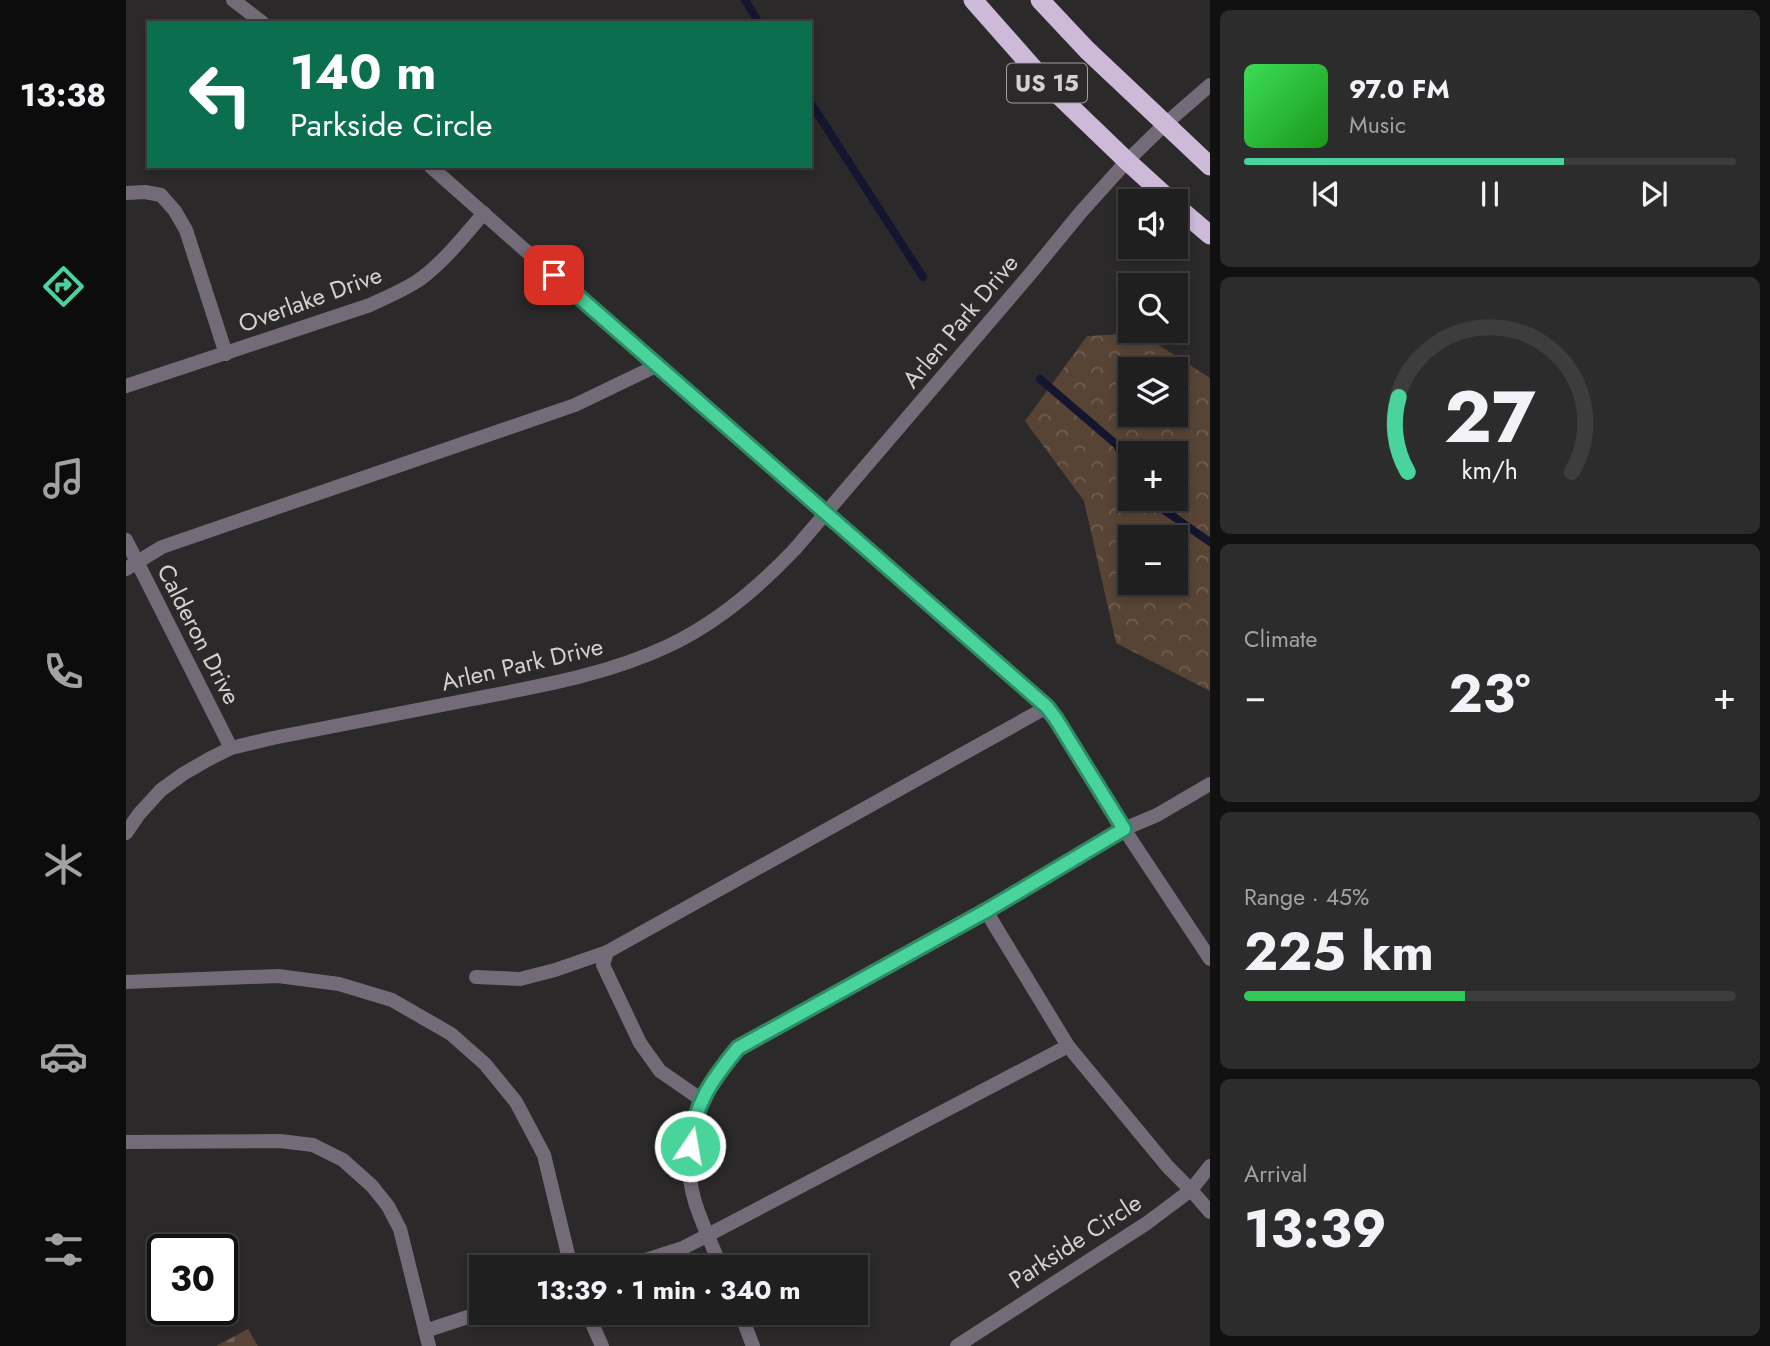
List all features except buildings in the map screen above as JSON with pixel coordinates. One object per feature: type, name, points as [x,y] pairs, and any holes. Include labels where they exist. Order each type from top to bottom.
[{"type":"highway","name":"US 15","points":[[973,0],[1049,86],[1158,189]]},
{"type":"highway","name":"US 15","points":[[1040,0],[1087,50],[1210,166]]},
{"type":"highway","points":[[1188,217],[1210,236]]},
{"type":"street","points":[[233,0],[260,21]]},
{"type":"street","name":"Arlen Park Drive","points":[[126,833],[161,790],[231,748],[563,682],[617,667],[668,646],[724,613],[772,574],[827,513],[1127,161],[1164,124],[1210,85]]},
{"type":"street","points":[[432,168],[1047,707],[1210,959]]},
{"type":"street","points":[[126,193],[161,195],[175,211],[186,230],[226,354]]},
{"type":"street","name":"Overlake Drive","points":[[126,386],[370,305],[399,292],[441,261],[484,213]]},
{"type":"street","points":[[132,565],[162,547],[575,405],[656,366]]},
{"type":"street","name":"Calderon Drive","points":[[126,540],[132,565],[231,748]]},
{"type":"street","points":[[476,977],[520,979],[555,971],[607,952],[1047,707]]},
{"type":"street","points":[[716,1255],[695,1200],[690,1170],[692,1125],[715,1076],[738,1048],[986,911],[1124,829],[1157,815],[1210,784]]},
{"type":"street","points":[[986,911],[1068,1046],[1168,1167],[1210,1212]]},
{"type":"street","points":[[607,952],[603,965],[640,1043],[660,1071],[702,1100]]},
{"type":"street","points":[[126,982],[278,976],[338,984],[392,1000],[452,1034],[485,1064],[516,1102],[544,1156],[568,1255]]},
{"type":"street","points":[[661,1255],[708,1235],[1068,1046]]},
{"type":"street","points":[[126,1142],[280,1141],[313,1145],[343,1160],[372,1186],[388,1206],[400,1229],[429,1346]]},
{"type":"street","name":"Parkside Circle","points":[[957,1346],[1147,1223],[1191,1190],[1210,1166]]},
{"type":"street","points":[[425,1331],[469,1317]]},
{"type":"street","points":[[593,1325],[602,1346]]},
{"type":"street","points":[[745,1325],[753,1346]]},
{"type":"green space","points":[[1118,334],[1118,343],[1156,343],[1177,357],[1118,357],[1118,427],[1188,427],[1188,364],[1210,378],[1210,691],[1116,643],[1084,501],[1025,421],[1087,336]]},
{"type":"green space","points":[[248,1329],[258,1346],[216,1346]]},
{"type":"waterway","points":[[745,0],[758,21]]},
{"type":"waterway","points":[[812,105],[923,277]]},
{"type":"waterway","points":[[1040,379],[1118,447]]},
{"type":"waterway","points":[[1165,511],[1210,542]]},
{"type":"route","points":[[554,275],[1047,707],[1124,829],[986,911],[738,1048],[715,1076],[702,1100],[692,1125],[690,1146]]}]
